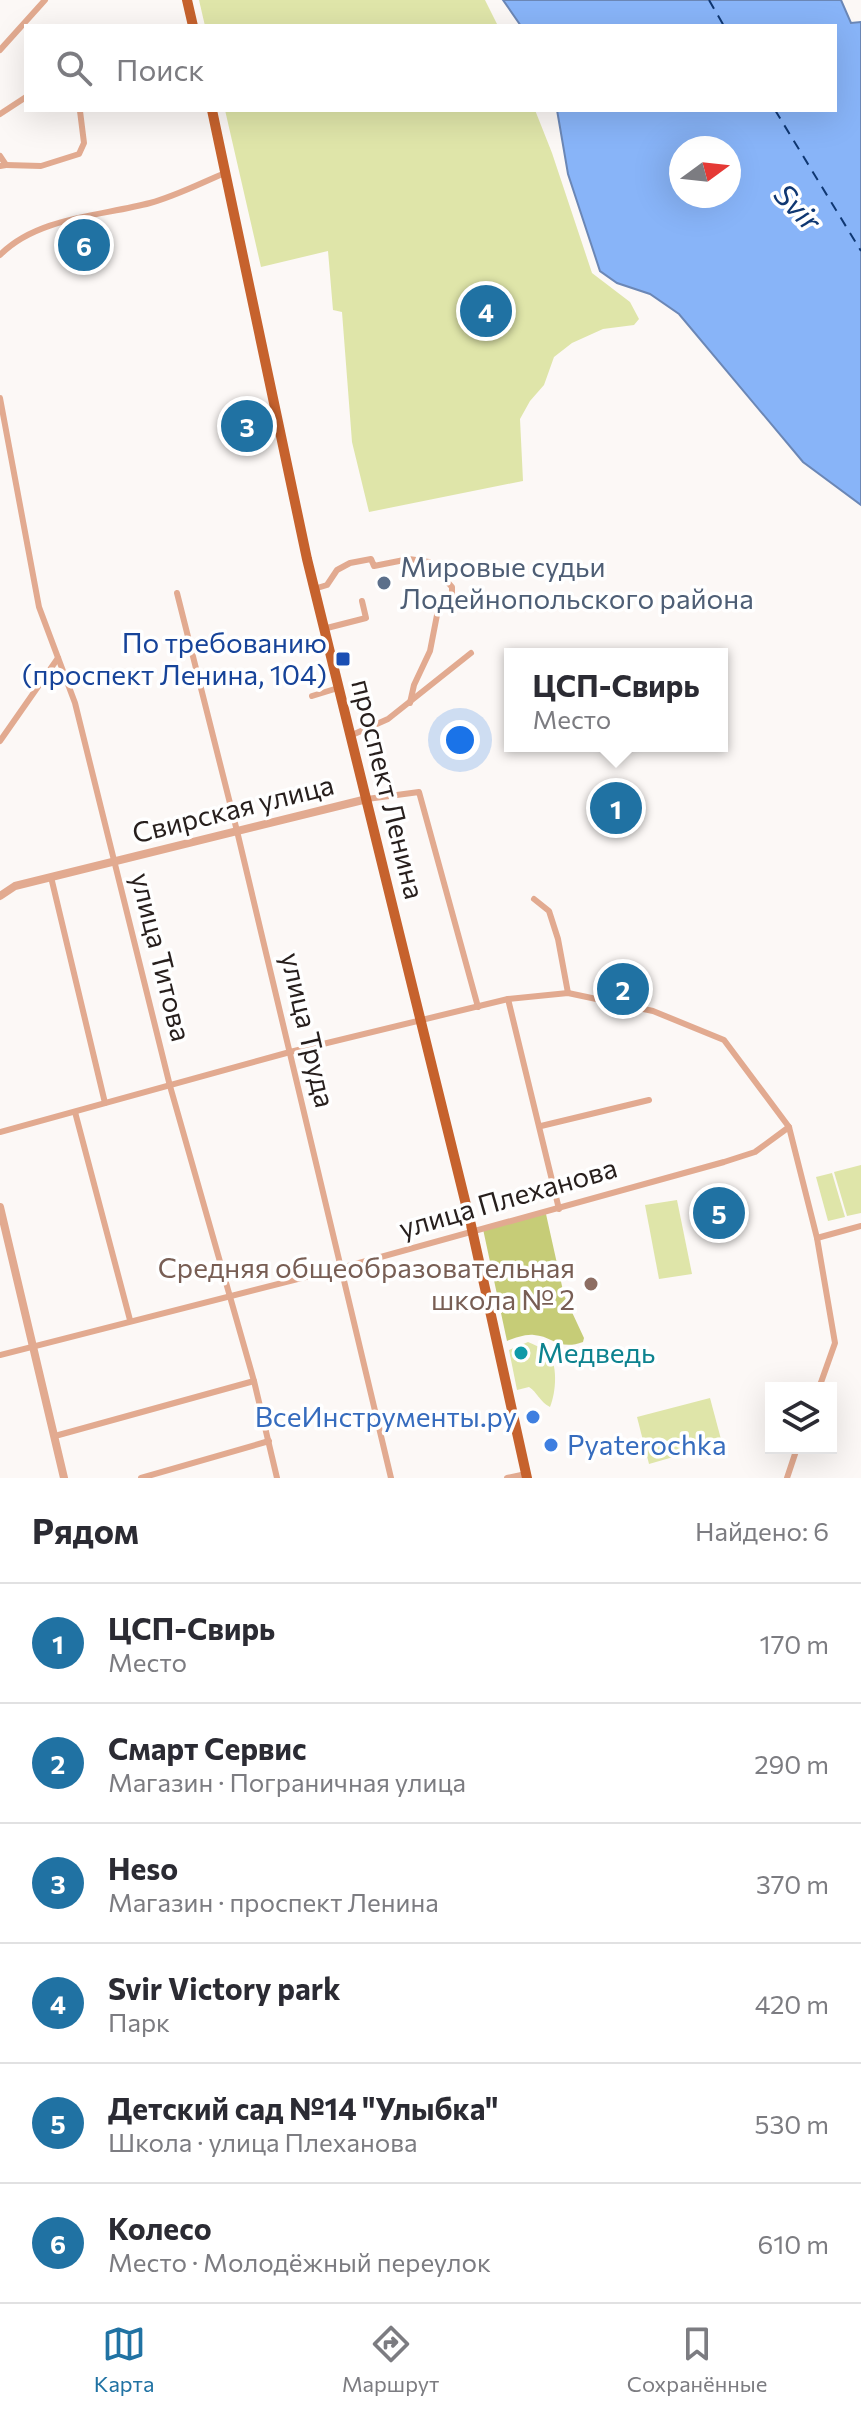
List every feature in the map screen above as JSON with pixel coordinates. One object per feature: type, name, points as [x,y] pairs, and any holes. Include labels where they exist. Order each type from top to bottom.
[{"type":"main road","points":[[187,0],[193,24]]},
{"type":"main road","name":"проспект Ленина","points":[[212,112],[323,629],[352,735],[473,1232],[526,1476]]},
{"type":"street","points":[[0,50],[45,0]]},
{"type":"street","points":[[0,114],[24,98]]},
{"type":"street","points":[[0,156],[3,165],[41,166],[79,154],[84,143],[80,112]]},
{"type":"street","points":[[0,255],[14,240],[36,231],[151,202],[225,173]]},
{"type":"street","name":"улица Титова","points":[[0,398],[39,607],[75,703],[170,1086],[254,1381],[277,1478]]},
{"type":"street","points":[[314,589],[327,585],[337,570],[350,563],[371,559],[374,566],[409,559],[429,562],[444,576],[452,587],[452,594],[437,615],[430,651],[414,685],[410,703]]},
{"type":"street","name":"улица Труда","points":[[177,593],[391,1478]]},
{"type":"street","points":[[323,629],[366,618],[362,601]]},
{"type":"street","points":[[352,735],[387,720],[471,653]]},
{"type":"street","points":[[0,741],[58,658]]},
{"type":"street","points":[[312,696],[338,688]]},
{"type":"street","name":"Свирская улица","points":[[0,896],[15,886],[55,876],[367,799],[419,792],[478,1007]]},
{"type":"street","points":[[55,876],[105,1103]]},
{"type":"street","points":[[534,899],[549,911],[558,939],[568,993]]},
{"type":"street","points":[[0,1132],[290,1052],[508,999],[568,993],[653,1011],[724,1040],[789,1127],[817,1238],[835,1343],[821,1382]]},
{"type":"street","points":[[508,999],[559,1209]]},
{"type":"street","points":[[541,1126],[649,1100]]},
{"type":"street","points":[[75,1112],[130,1320]]},
{"type":"street","name":"улица Плеханова","points":[[0,1355],[559,1209],[755,1152],[789,1127]]},
{"type":"street","points":[[0,1207],[64,1478]]},
{"type":"street","points":[[817,1238],[861,1226]]},
{"type":"street","points":[[55,1436],[254,1381]]},
{"type":"street","points":[[141,1478],[269,1441]]},
{"type":"street","points":[[787,1478],[795,1454]]},
{"type":"street","points":[[507,1478],[526,1476]]},
{"type":"green space","points":[[199,0],[485,0],[497,24],[205,24]]},
{"type":"green space","points":[[225,112],[536,112],[592,273],[630,302],[639,319],[634,325],[603,329],[572,343],[554,357],[544,385],[520,419],[523,481],[369,512],[352,442],[342,312],[333,310],[328,251],[261,267]]},
{"type":"green space","points":[[861,1165],[861,1213],[847,1216],[834,1172]]},
{"type":"green space","points":[[832,1173],[845,1217],[828,1221],[816,1177]]},
{"type":"green space","points":[[677,1200],[692,1274],[659,1279],[645,1205]]},
{"type":"green space","points":[[546,1214],[564,1295],[584,1338],[583,1342],[568,1345],[534,1335],[507,1341],[483,1229]]},
{"type":"green space","points":[[528,1342],[546,1351],[553,1362],[555,1386],[550,1407],[529,1387],[517,1390],[509,1350]]},
{"type":"green space","points":[[710,1398],[722,1443],[649,1464],[637,1417]]},
{"type":"water","name":"Svir","points":[[503,0],[841,0],[851,23],[861,22],[861,505],[803,462],[679,314],[650,294],[617,283],[600,271],[568,174],[557,112],[837,112],[837,24],[520,24]]},
{"type":"ferry route","points":[[709,0],[723,24]]},
{"type":"ferry route","points":[[776,112],[861,251]]},
{"type":"place","name":"Колесо","points":[[84,245]]},
{"type":"place","name":"Svir Victory park","points":[[486,311]]},
{"type":"place","name":"Heso","points":[[247,426]]},
{"type":"place","name":"Мировые судьи Лодейнопольского района","points":[[384,583]]},
{"type":"place","name":"По требованию (проспект Ленина, 104)","points":[[343,659]]},
{"type":"place","name":"ЦСП-Свирь","points":[[616,808]]},
{"type":"place","name":"Смарт Сервис","points":[[623,989]]},
{"type":"place","name":"Детский сад №14 \"Улыбка\"","points":[[719,1213]]},
{"type":"place","name":"Средняя общеобразовательная школа № 2","points":[[591,1284]]},
{"type":"place","name":"Медведь","points":[[521,1353]]},
{"type":"place","name":"ВсеИнструменты.ру","points":[[533,1417]]},
{"type":"place","name":"Pyaterochka","points":[[551,1445]]}]
